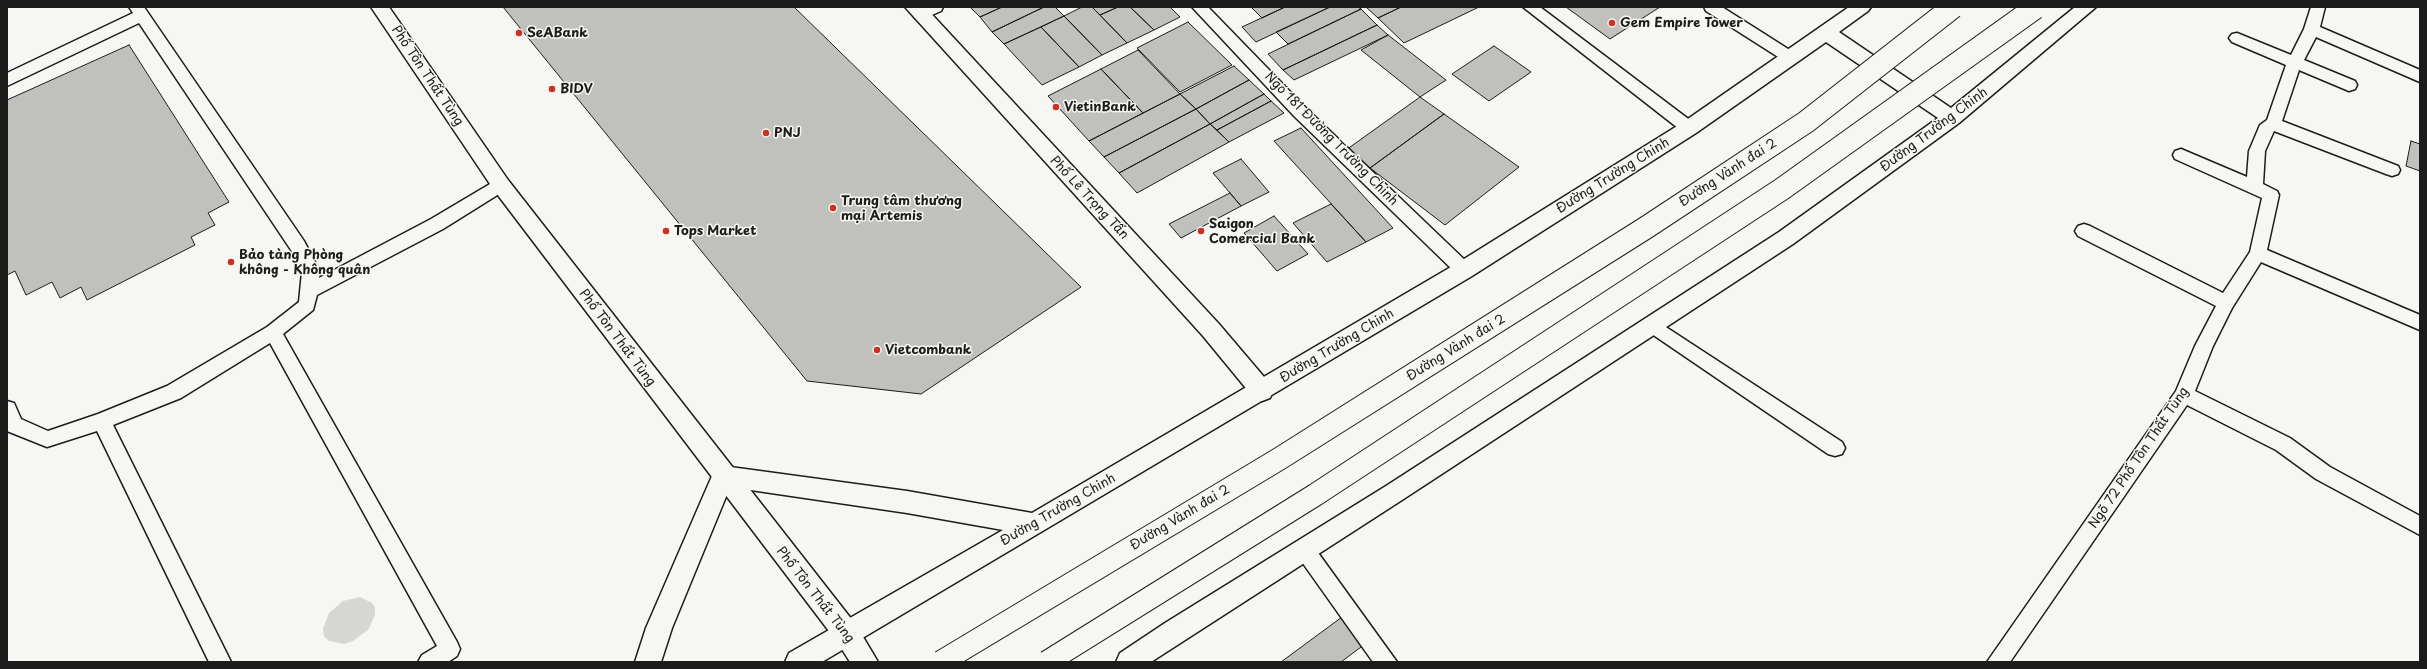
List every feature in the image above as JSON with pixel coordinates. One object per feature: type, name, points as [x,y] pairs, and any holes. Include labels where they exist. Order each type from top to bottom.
[{"type":"main road","name":"Phố Tôn Thất Tùng","points":[[380,7],[501,185],[723,476],[847,634],[865,662]]},
{"type":"main road","name":"Đường Trường Chinh","points":[[798,662],[1464,270],[1689,128],[1862,7]]},
{"type":"main road","name":"Đường Vành đai 2","points":[[941,662],[1279,459],[1647,227],[1806,122],[1953,7]]},
{"type":"main road","name":"Đường Trường Chinh","points":[[1130,662],[1174,630],[1304,549],[1786,238],[1952,118],[2087,7]]},
{"type":"main road","points":[[1047,662],[1322,491],[1782,189],[2035,8]]},
{"type":"main road","name":"Phố Lê Trọng Tấn","points":[[923,9],[1206,324],[1262,390]]},
{"type":"main road","points":[[1826,33],[1952,118]]},
{"type":"main road","points":[[648,662],[660,628],[723,476],[907,502],[1033,524]]},
{"type":"lane","name":"Ngõ 181 Đường Trường Chinh","points":[[1199,7],[1300,112],[1464,270]]},
{"type":"lane","points":[[1530,7],[1689,128]]},
{"type":"lane","points":[[1711,7],[1791,58]]},
{"type":"lane","points":[[2273,124],[2295,63],[2312,29],[2318,7]]},
{"type":"lane","points":[[7,80],[138,12],[298,246],[311,272],[307,305],[273,332],[174,392],[102,421],[47,439],[14,425],[7,409]]},
{"type":"lane","points":[[2312,29],[2420,76]]},
{"type":"lane","points":[[2237,38],[2350,85]]},
{"type":"lane","points":[[2181,155],[2256,187],[2256,151],[2268,124],[2273,124],[2392,170]]},
{"type":"lane","points":[[309,291],[437,224],[501,185]]},
{"type":"lane","name":"Ngõ 72 Phố Tôn Thất Tùng","points":[[1998,662],[2184,395],[2204,346],[2226,303],[2258,253],[2271,195],[2256,187]]},
{"type":"lane","points":[[2084,231],[2226,303]]},
{"type":"lane","points":[[2258,253],[2420,323]]},
{"type":"lane","points":[[1652,325],[1835,448]]},
{"type":"lane","points":[[273,332],[450,649],[429,662]]},
{"type":"lane","points":[[2184,395],[2283,444],[2323,473],[2420,526]]},
{"type":"lane","points":[[102,421],[220,662]]},
{"type":"lane","points":[[1304,549],[1386,662]]},
{"type":"shaded area","points":[[360,597],[372,603],[375,608],[375,615],[368,630],[353,641],[344,644],[329,641],[324,636],[323,629],[329,613],[343,601]]},
{"type":"building","name":"Trung tâm thương mại Artemis","points":[[503,7],[794,7],[1081,287],[921,394],[807,381]]},
{"type":"building","points":[[970,7],[1002,7],[980,17]]},
{"type":"building","points":[[1002,7],[1044,7],[992,32],[980,17]]},
{"type":"building","points":[[1044,7],[1055,7],[1064,16],[1004,44],[992,32]]},
{"type":"building","points":[[1082,7],[1092,7],[1127,43],[1102,55],[1064,16]]},
{"type":"building","points":[[1092,7],[1118,7],[1100,15]]},
{"type":"building","points":[[1118,7],[1130,7],[1154,30],[1127,43],[1100,15]]},
{"type":"building","points":[[1130,7],[1170,7],[1180,17],[1154,30]]},
{"type":"building","points":[[1251,7],[1285,7],[1262,18]]},
{"type":"building","points":[[1285,7],[1330,7],[1256,42],[1242,27]]},
{"type":"building","points":[[1330,7],[1358,7],[1361,9],[1288,44],[1276,32]]},
{"type":"building","points":[[1366,7],[1401,7],[1378,18]]},
{"type":"building","points":[[1401,7],[1479,7],[1404,43],[1378,18]]},
{"type":"building","name":"Gem Empire Tower","points":[[1566,7],[1660,7],[1610,39]]},
{"type":"building","points":[[1361,9],[1377,25],[1283,70],[1268,54]]},
{"type":"building","points":[[1064,16],[1102,55],[1079,67],[1041,27]]},
{"type":"building","points":[[1188,22],[1232,65],[1180,92],[1137,48]]},
{"type":"building","points":[[1377,25],[1388,35],[1294,80],[1283,70]]},
{"type":"building","points":[[1041,27],[1079,67],[1042,85],[1004,44]]},
{"type":"building","points":[[1388,35],[1446,80],[1420,97],[1361,50]]},
{"type":"building","points":[[129,45],[229,202],[208,213],[215,225],[191,237],[195,245],[87,300],[81,287],[60,298],[52,282],[26,295],[15,271],[7,275],[7,100]]},
{"type":"building","points":[[1494,46],[1531,72],[1489,101],[1452,74]]},
{"type":"building","points":[[1138,50],[1180,94],[1143,113],[1101,69]]},
{"type":"building","points":[[1234,66],[1249,80],[1196,109],[1180,94]]},
{"type":"building","points":[[1101,69],[1143,113],[1089,141],[1048,96]]},
{"type":"building","points":[[1249,80],[1264,94],[1210,124],[1196,109]]},
{"type":"building","points":[[1180,94],[1196,109],[1104,157],[1089,141]]},
{"type":"building","points":[[1264,94],[1271,101],[1217,130],[1210,124]]},
{"type":"building","points":[[1420,97],[1444,114],[1370,168],[1346,150]]},
{"type":"building","points":[[1271,101],[1284,113],[1229,142],[1217,130]]},
{"type":"building","points":[[1196,109],[1210,124],[1119,173],[1104,157]]},
{"type":"building","points":[[1444,114],[1519,167],[1445,225],[1370,168]]},
{"type":"building","points":[[1210,124],[1229,142],[1137,193],[1119,173]]},
{"type":"building","points":[[1301,128],[1393,228],[1366,242],[1274,141]]},
{"type":"building","points":[[2411,141],[2420,144],[2420,171],[2406,166]]},
{"type":"building","points":[[1241,159],[1269,192],[1241,206],[1213,173]]},
{"type":"building","points":[[1230,193],[1241,206],[1181,238],[1169,224]]},
{"type":"building","points":[[1331,204],[1366,242],[1327,262],[1293,223]]},
{"type":"building","points":[[1274,216],[1308,254],[1277,271],[1244,233]]},
{"type":"building","points":[[1342,617],[1365,644],[1341,662],[1281,662]]},
{"type":"place","name":"Gem Empire Tower","points":[[1612,23]]},
{"type":"place","name":"SeABank","points":[[519,33]]},
{"type":"place","name":"BIDV","points":[[552,89]]},
{"type":"place","name":"VietinBank","points":[[1056,107]]},
{"type":"place","name":"PNJ","points":[[766,133]]},
{"type":"place","name":"Trung tâm thương mại Artemis","points":[[833,208]]},
{"type":"place","name":"Tops Market","points":[[666,231]]},
{"type":"place","name":"Saigon Comercial Bank","points":[[1201,231]]},
{"type":"place","name":"Bảo tàng Phòng không - Không quân","points":[[231,262]]},
{"type":"place","name":"Vietcombank","points":[[877,350]]}]
